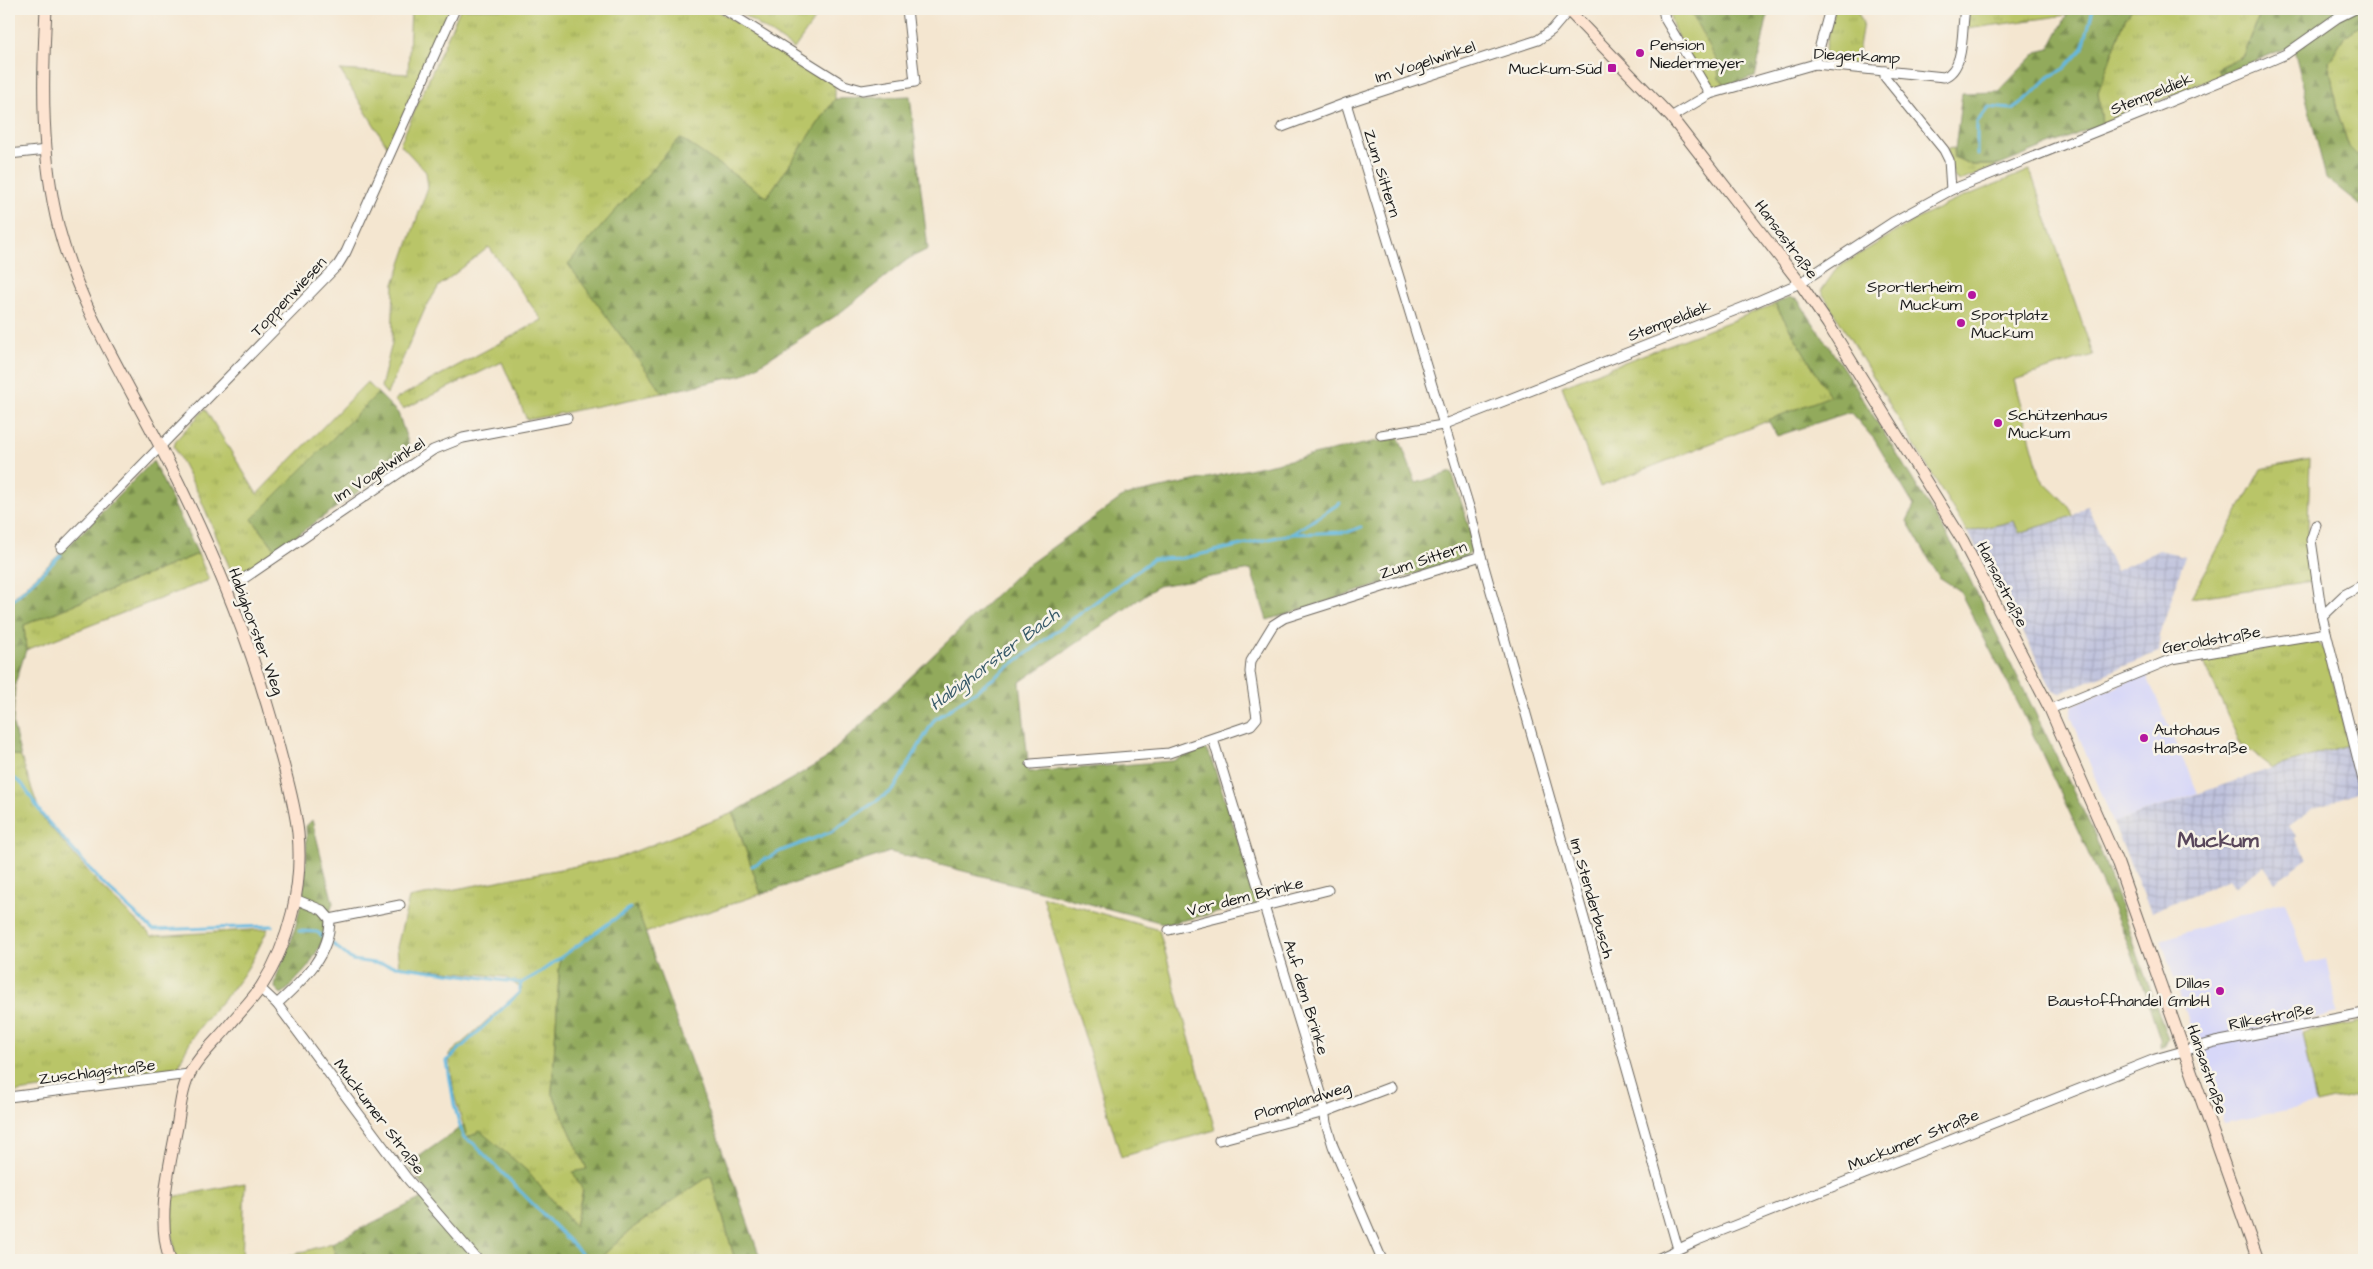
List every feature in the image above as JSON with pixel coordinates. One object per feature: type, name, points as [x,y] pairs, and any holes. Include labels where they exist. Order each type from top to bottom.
[{"type":"main road","name":"Habighorster Weg","points":[[46,9],[42,76],[47,150],[59,228],[75,280],[94,324],[189,503],[227,590],[256,671],[288,782],[298,830],[299,855],[295,899],[277,957],[260,988],[200,1057],[189,1074],[184,1089],[165,1196],[166,1250],[170,1260]]},
{"type":"main road","name":"Hansastraße","points":[[1568,10],[1671,117],[1800,282],[1963,541],[2050,709],[2118,864],[2258,1260]]},
{"type":"street","name":"Toppenwiesen","points":[[61,548],[160,446],[191,417],[338,264],[346,252],[455,9]]},
{"type":"street","points":[[723,9],[844,84],[862,90],[915,82],[907,9]]},
{"type":"street","points":[[1663,9],[1665,19],[1710,94]]},
{"type":"street","points":[[1815,64],[1830,9]]},
{"type":"street","name":"Diegerkamp","points":[[1671,117],[1710,94],[1815,64],[1944,77],[1953,73],[1958,65],[1965,9]]},
{"type":"street","name":"Stempeldiek","points":[[1380,435],[1443,425],[1744,307],[1800,282],[1893,222],[1951,190],[2286,54],[2336,18],[2355,9]]},
{"type":"street","name":"Im Vogelwinkel","points":[[1282,127],[1346,103],[1538,40],[1552,30],[1568,10]]},
{"type":"street","points":[[1885,71],[1885,76],[1944,150],[1948,160],[1951,190]]},
{"type":"street","name":"Zum Sittern","points":[[1031,764],[1169,753],[1251,725],[1257,718],[1250,672],[1251,661],[1273,624],[1284,618],[1462,564],[1481,556],[1346,103]]},
{"type":"street","points":[[9,154],[47,150]]},
{"type":"street","name":"Im Vogelwinkel","points":[[227,590],[433,450],[464,438],[568,418]]},
{"type":"street","points":[[2316,525],[2311,540],[2322,616],[2364,784]]},
{"type":"street","name":"Im Stenderbusch","points":[[1481,556],[1678,1249]]},
{"type":"street","points":[[2322,616],[2344,595],[2364,584]]},
{"type":"street","name":"Geroldstraße","points":[[2050,709],[2172,659],[2326,633]]},
{"type":"street","name":"Auf dem Brinke","points":[[1213,739],[1322,1096],[1326,1123],[1333,1146],[1382,1260]]},
{"type":"street","name":"Vor dem Brinke","points":[[1169,930],[1328,890]]},
{"type":"street","points":[[277,1004],[308,974],[329,938],[330,919],[322,910],[295,899]]},
{"type":"street","points":[[330,919],[400,905]]},
{"type":"street","name":"Muckumer Straße","points":[[260,988],[277,1004],[406,1177],[478,1260]]},
{"type":"street","name":"Rilkestraße","points":[[2184,1051],[2215,1042],[2364,1013]]},
{"type":"street","name":"Muckumer Straße","points":[[1655,1260],[1678,1249],[2155,1059],[2184,1051]]},
{"type":"street","name":"Zuschlagstraße","points":[[9,1097],[189,1074]]},
{"type":"street","name":"Plomplandweg","points":[[1219,1140],[1324,1112],[1392,1087]]},
{"type":"shaded area","points":[[2087,505],[2116,571],[2159,550],[2185,556],[2160,635],[2158,652],[2060,693],[2053,691],[2002,591],[1967,532],[2014,520],[2019,533],[2073,516]]},
{"type":"shaded area","points":[[2146,674],[2198,793],[2113,823],[2071,716],[2073,705]]},
{"type":"shaded area","points":[[2348,745],[2359,791],[2311,810],[2289,826],[2296,836],[2294,838],[2308,858],[2275,882],[2264,866],[2234,887],[2229,880],[2151,912],[2113,823],[2272,768]]},
{"type":"shaded area","name":"Dillas Baustoffhandel GmbH","points":[[2285,901],[2306,964],[2326,959],[2338,1013],[2299,1021],[2316,1104],[2224,1123],[2161,940]]},
{"type":"green space","points":[[411,9],[450,9],[389,149],[340,70],[408,74]]},
{"type":"green space","points":[[460,9],[715,9],[835,84],[835,99],[767,197],[569,264],[663,393],[527,420],[502,362],[403,409],[394,400],[542,320],[489,247],[439,286],[425,309],[387,394],[381,387],[392,343],[394,284],[428,187],[426,172],[400,144]]},
{"type":"green space","points":[[746,9],[822,9],[794,49],[742,14]]},
{"type":"green space","points":[[1669,9],[1689,9],[1717,61],[1719,79],[1726,85],[1718,88],[1701,72],[1686,52],[1675,31]]},
{"type":"green space","points":[[1689,9],[1769,9],[1755,77],[1726,85],[1719,79],[1717,61]]},
{"type":"green space","points":[[1834,9],[1856,9],[1863,23],[1856,65],[1833,62],[1824,53]]},
{"type":"green space","points":[[1969,9],[2068,9],[2067,15],[1967,29]]},
{"type":"green space","points":[[2068,9],[2132,9],[2125,19],[2098,92],[2102,124],[2000,165],[1972,165],[1954,157],[1962,93],[1998,92],[2037,52],[2049,49],[2067,15]]},
{"type":"green space","points":[[2132,9],[2262,9],[2244,55],[2217,68],[2220,76],[2102,124],[2098,92],[2125,19]]},
{"type":"green space","points":[[2262,9],[2364,9],[2364,23],[2345,36],[2329,62],[2337,111],[2349,147],[2364,162],[2364,208],[2326,178],[2293,45],[2220,76],[2217,68],[2244,56]]},
{"type":"green space","points":[[2364,23],[2364,162],[2349,147],[2337,111],[2329,62],[2345,36]]},
{"type":"green space","points":[[910,96],[928,249],[908,259],[837,315],[743,375],[663,393],[568,264],[680,138],[767,197],[835,99]]},
{"type":"green space","points":[[1954,148],[1954,157],[1972,165],[2000,165],[1960,181],[1954,177],[1947,149]]},
{"type":"green space","name":"Sportplatz Muckum","points":[[2030,170],[2093,355],[2014,380],[2041,478],[2068,505],[2073,516],[2019,533],[2014,521],[1967,532],[1821,291],[1837,268],[1915,220],[1954,201]]},
{"type":"green space","points":[[1789,297],[1798,300],[1855,386],[1954,547],[2095,835],[2168,1039],[2165,1046],[2160,1048],[2160,1039],[2130,948],[2082,839],[2021,709],[1959,590],[1939,577],[1907,521],[1914,506],[1874,439],[1850,412],[1777,436],[1768,420],[1830,396],[1775,304]]},
{"type":"green space","points":[[1775,304],[1831,396],[1600,487],[1562,386]]},
{"type":"green space","points":[[367,382],[378,393],[252,519],[276,550],[234,578],[199,495],[174,447],[176,440],[205,409],[257,494]]},
{"type":"green space","points":[[378,393],[398,413],[412,454],[276,550],[252,519]]},
{"type":"green space","points":[[1399,438],[1416,483],[1452,472],[1476,550],[1459,560],[1267,620],[1251,570],[1158,586],[1020,682],[1029,772],[1172,761],[1205,749],[1210,755],[1260,903],[1167,924],[890,852],[761,894],[733,813],[824,760],[1025,567],[1124,496]]},
{"type":"green space","points":[[2310,459],[2308,526],[2312,581],[2191,598],[2261,469]]},
{"type":"green space","points":[[153,461],[198,554],[24,625],[26,650],[15,684],[13,725],[21,757],[9,753],[9,602]]},
{"type":"green space","points":[[198,554],[209,580],[26,650],[24,625]]},
{"type":"green space","points":[[2306,642],[2319,643],[2327,655],[2348,745],[2272,768],[2240,743],[2203,660]]},
{"type":"green space","points":[[9,753],[21,757],[41,816],[104,890],[152,936],[268,929],[242,977],[195,1033],[177,1072],[9,1093]]},
{"type":"green space","points":[[733,813],[761,894],[645,933],[635,907],[587,937],[560,958],[552,1092],[587,1169],[575,1226],[525,1169],[467,1138],[454,1095],[449,1055],[522,989],[505,977],[399,966],[397,947],[409,898],[618,858]]},
{"type":"green space","points":[[312,820],[333,903],[328,918],[328,932],[308,967],[281,994],[275,988],[276,981],[291,941],[299,912],[306,870],[306,826]]},
{"type":"green space","points":[[1043,897],[1159,930],[1215,1130],[1121,1157]]},
{"type":"green space","points":[[636,906],[761,1260],[735,1260],[711,1175],[634,1227],[603,1255],[608,1260],[337,1260],[332,1243],[430,1194],[407,1165],[464,1125],[467,1138],[480,1131],[525,1169],[575,1226],[583,1191],[573,1172],[587,1169],[552,1092],[560,958],[587,937]]},
{"type":"green space","points":[[2364,1021],[2364,1093],[2316,1104],[2302,1033]]},
{"type":"green space","points":[[711,1175],[735,1260],[608,1260],[603,1255],[634,1227]]},
{"type":"green space","points":[[245,1183],[242,1260],[176,1260],[171,1226],[172,1197]]},
{"type":"green space","points":[[332,1243],[337,1260],[276,1260]]},
{"type":"waterway","points":[[1977,155],[1977,122],[1989,107],[2012,109],[2031,95],[2049,77],[2065,68],[2083,48],[2093,9]]},
{"type":"waterway","name":"Habighorster Bach","points":[[1292,534],[1340,503]]},
{"type":"waterway","name":"Habighorster Bach","points":[[752,866],[781,851],[831,832],[894,789],[934,720],[983,686],[1153,559],[1184,558],[1291,534],[1348,532],[1361,527]]},
{"type":"waterway","points":[[9,604],[61,555]]},
{"type":"waterway","name":"Habighorster Bach","points":[[9,774],[23,785],[43,816],[106,887],[153,930],[272,926]]},
{"type":"waterway","name":"Habighorster Bach","points":[[521,983],[539,973],[630,908]]},
{"type":"waterway","name":"Habighorster Bach","points":[[299,931],[317,932],[325,938]]},
{"type":"waterway","name":"Habighorster Bach","points":[[333,944],[352,960],[521,983],[519,993],[447,1061],[454,1104],[463,1137],[473,1143],[588,1260]]},
{"type":"place","name":"Pension Niedermeyer","points":[[1640,53]]},
{"type":"place","name":"Muckum-Süd","points":[[1612,68]]},
{"type":"place","name":"Sportlerheim Muckum","points":[[1972,295]]},
{"type":"place","name":"Sportplatz Muckum","points":[[1961,323]]},
{"type":"place","name":"Schützenhaus Muckum","points":[[1998,423]]},
{"type":"place","name":"Autohaus Hansastraße","points":[[2144,738]]},
{"type":"place","name":"Dillas Baustoffhandel GmbH","points":[[2220,991]]},
{"type":"district","name":"Muckum","points":[[2218,840]]}]
